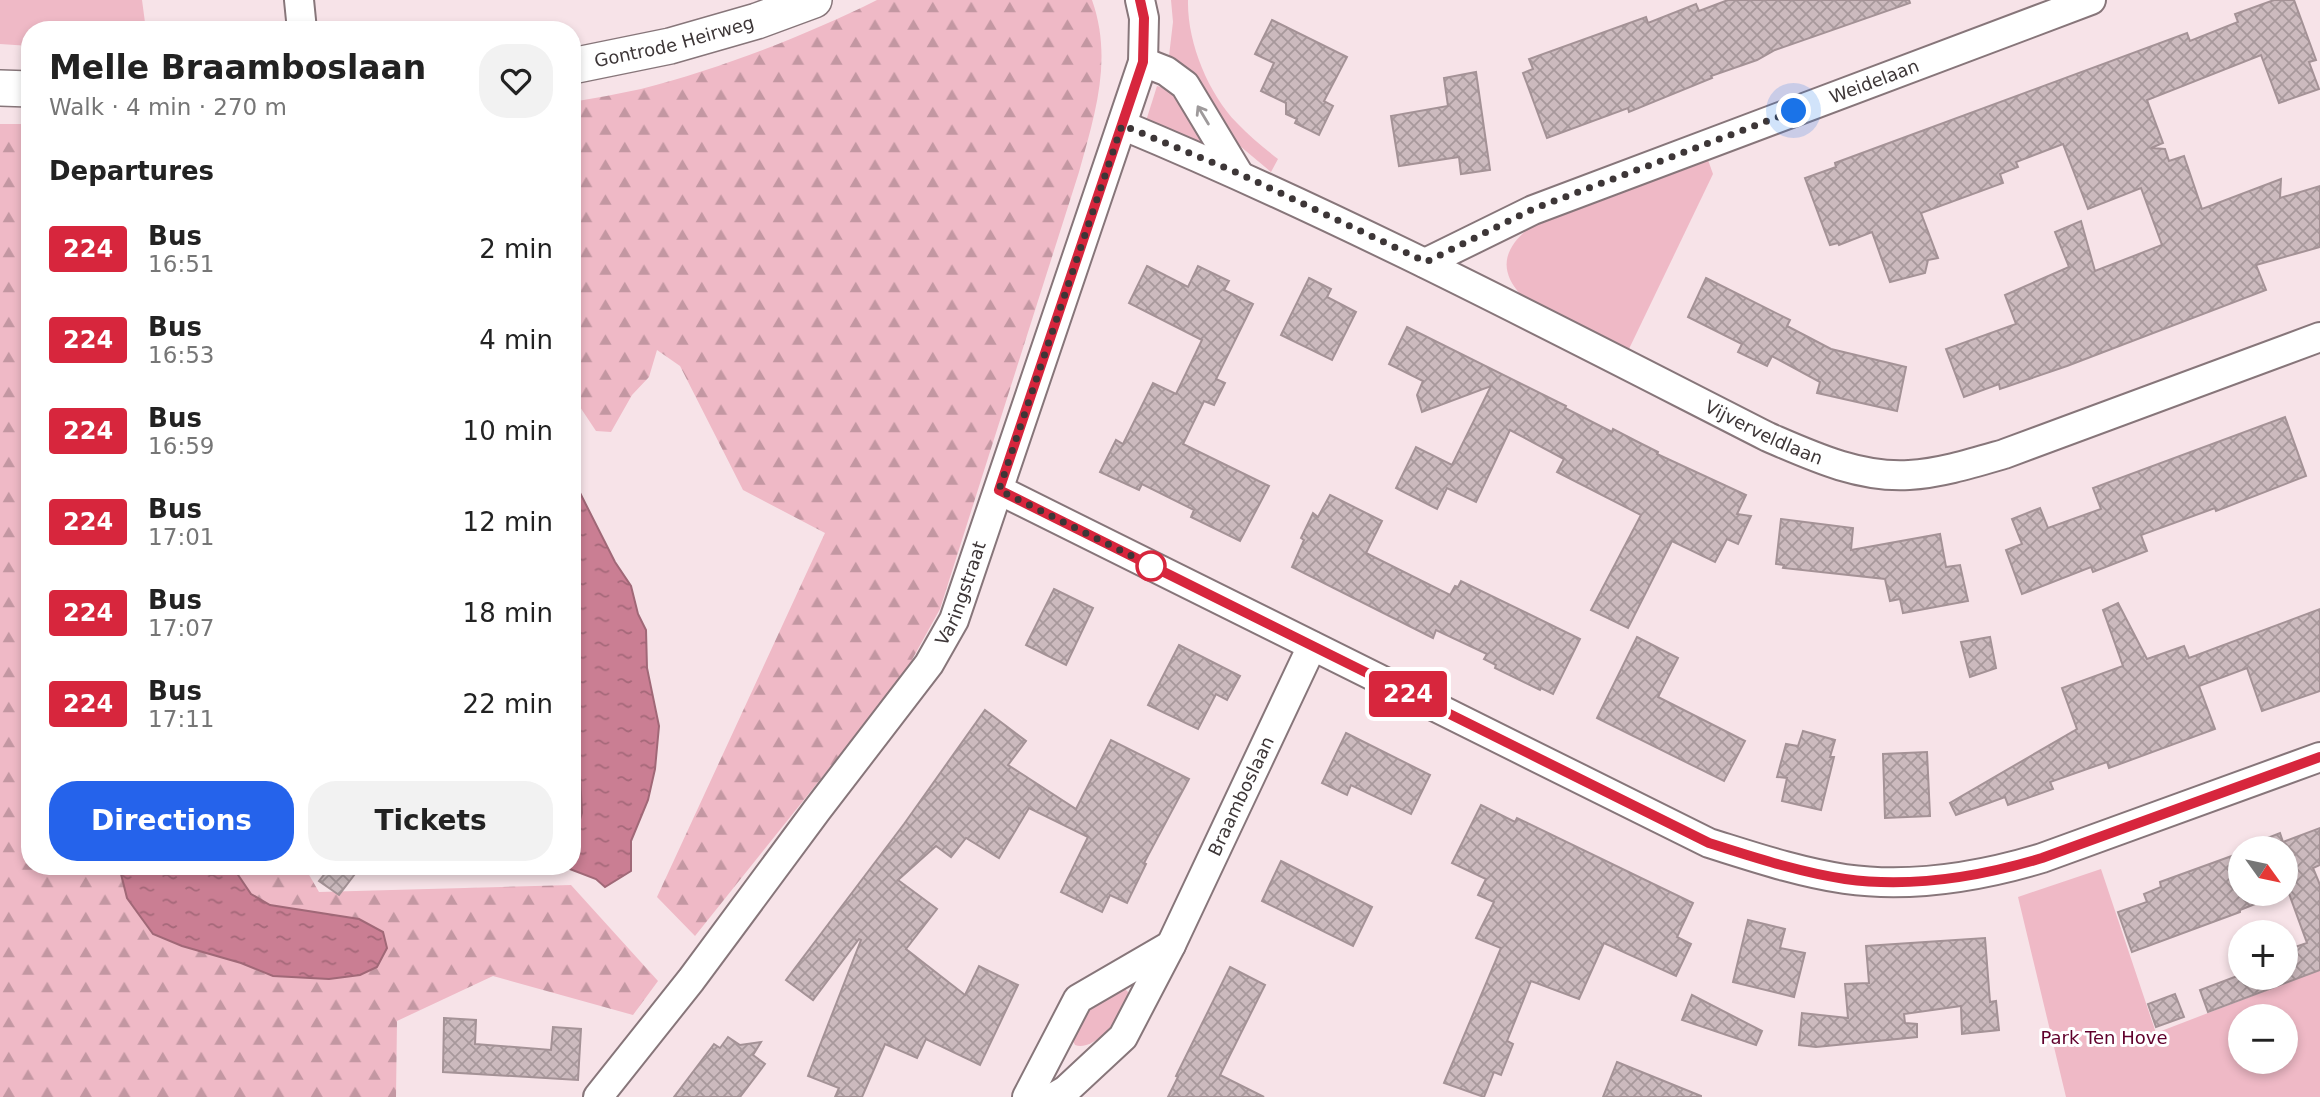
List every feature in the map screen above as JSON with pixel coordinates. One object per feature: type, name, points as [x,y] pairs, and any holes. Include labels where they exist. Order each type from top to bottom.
[{"type":"street","points":[[299,0],[301,21]]},
{"type":"street","name":"Gontrode Heirweg","points":[[581,64],[670,47],[757,21],[814,0]]},
{"type":"street","name":"Varingstraat","points":[[598,1097],[691,980],[929,664],[954,620],[1143,62],[1144,18],[1140,0]]},
{"type":"street","name":"Weidelaan","points":[[1426,262],[1533,209],[2091,0]]},
{"type":"street","points":[[1143,62],[1166,71],[1185,85],[1238,173]]},
{"type":"street","points":[[0,88],[21,89]]},
{"type":"street","name":"Vijverveldlaan","points":[[1122,125],[1238,173],[1426,262],[1768,437],[1822,460],[1867,472],[1908,475],[1961,467],[2320,337]]},
{"type":"street","points":[[999,490],[1709,843],[1786,867],[1846,879],[1936,880],[2001,870],[2320,757]]},
{"type":"street","name":"Braamboslaan","points":[[1062,1095],[1123,1037],[1171,945],[1312,646]]},
{"type":"street","points":[[1027,1097],[1078,999],[1171,945]]},
{"type":"green space","points":[[0,0],[142,0],[145,21],[21,21],[21,45],[0,44]]},
{"type":"green space","points":[[877,0],[1092,0],[1101,44],[1096,108],[1079,172],[940,609],[903,676],[695,936],[657,897],[825,533],[743,490],[680,366],[657,350],[649,377],[632,395],[611,432],[596,431],[581,408],[581,100],[641,89],[701,72],[821,26]]},
{"type":"green space","points":[[1171,0],[1188,0],[1191,33],[1208,82],[1237,123],[1278,159],[1271,172],[1234,141],[1190,72],[1169,56],[1173,22]]},
{"type":"green space","points":[[1157,86],[1176,92],[1218,151],[1146,121]]},
{"type":"green space","points":[[0,124],[21,124],[21,875],[121,875],[127,898],[241,963],[273,976],[329,979],[360,975],[359,919],[270,905],[251,894],[238,875],[309,875],[319,892],[571,885],[658,981],[633,1015],[493,976],[397,1021],[396,1097],[0,1097]]},
{"type":"green space","points":[[1708,160],[1713,174],[1628,351],[1521,295],[1514,286],[1507,268],[1509,251],[1529,228]]},
{"type":"green space","name":"Park Ten Hove","points":[[2101,869],[2156,1033],[2228,1005],[2228,1074],[2298,1074],[2298,1004],[2231,1004],[2268,990],[2298,990],[2298,978],[2320,970],[2320,1097],[2066,1097],[2018,897]]},
{"type":"green space","points":[[1124,988],[1128,992],[1127,1000],[1109,1029],[1092,1043],[1075,1045],[1072,1039],[1088,1009]]},
{"type":"water","points":[[581,495],[615,562],[631,586],[638,614],[646,630],[647,668],[659,726],[655,769],[648,800],[631,841],[631,871],[605,887],[596,879],[581,873]]},
{"type":"water","points":[[121,875],[238,875],[251,894],[270,905],[359,919],[383,932],[387,948],[377,967],[360,975],[329,979],[273,976],[153,934],[127,898]]},
{"type":"building","points":[[1728,0],[1909,0],[1910,3],[1775,50],[1757,60],[1711,76],[1712,78],[1629,112],[1628,108],[1547,138],[1523,73],[1533,69],[1529,59],[1646,17],[1648,23],[1696,4],[1699,11]]},
{"type":"building","points":[[2274,0],[2294,0],[2316,60],[2309,62],[2319,89],[2279,103],[2261,55],[2147,100],[2163,143],[2151,148],[2165,149],[2169,161],[2184,156],[2202,209],[2281,179],[2280,198],[2320,186],[2320,247],[2256,265],[2266,290],[2067,366],[2000,389],[1999,384],[1964,397],[1946,349],[2016,324],[2005,295],[2069,267],[2055,232],[2081,221],[2095,271],[2162,245],[2141,188],[2088,209],[2063,144],[2016,162],[2018,167],[2000,174],[2003,183],[1921,213],[1938,258],[1928,260],[1925,273],[1890,282],[1872,232],[1839,245],[1830,245],[1805,178],[1836,167],[1835,163],[2187,33],[2190,41],[2238,22],[2235,14]]},
{"type":"building","points":[[1272,20],[1347,57],[1324,101],[1333,106],[1319,135],[1295,123],[1297,119],[1286,114],[1286,103],[1261,91],[1274,63],[1255,54]]},
{"type":"building","points":[[1476,72],[1490,170],[1461,174],[1459,157],[1399,166],[1391,116],[1448,106],[1444,78]]},
{"type":"building","points":[[1147,266],[1188,287],[1198,266],[1229,281],[1224,290],[1253,304],[1216,379],[1225,383],[1214,405],[1204,401],[1183,444],[1269,486],[1240,541],[1191,517],[1194,510],[1142,484],[1139,490],[1100,472],[1116,440],[1123,444],[1153,383],[1176,394],[1202,340],[1129,303]]},
{"type":"building","points":[[1309,278],[1331,289],[1327,297],[1356,312],[1332,360],[1281,335]]},
{"type":"building","points":[[1706,278],[1790,320],[1787,326],[1831,349],[1906,367],[1897,411],[1817,393],[1820,382],[1772,356],[1767,366],[1738,352],[1742,344],[1688,317]]},
{"type":"building","points":[[1407,327],[1566,406],[1565,408],[1612,432],[1613,429],[1658,452],[1657,454],[1746,495],[1737,514],[1751,516],[1738,544],[1727,539],[1715,562],[1672,541],[1628,628],[1591,610],[1641,515],[1557,472],[1564,459],[1510,430],[1476,502],[1447,488],[1437,509],[1396,488],[1416,447],[1452,465],[1491,386],[1422,412],[1417,395],[1423,381],[1389,364]]},
{"type":"building","points":[[2285,417],[2306,476],[2216,511],[2215,508],[2141,535],[2147,551],[2093,572],[2091,567],[2022,594],[2006,550],[2022,544],[2012,519],[2040,508],[2048,528],[2101,509],[2093,488]]},
{"type":"building","points":[[1330,495],[1382,521],[1366,553],[1450,595],[1461,581],[1580,639],[1553,694],[1495,668],[1496,665],[1484,659],[1487,654],[1436,630],[1433,638],[1292,567],[1304,540],[1301,538],[1313,513],[1318,517]]},
{"type":"building","points":[[1781,519],[1853,528],[1851,550],[1940,534],[1946,567],[1960,565],[1968,601],[1903,613],[1900,599],[1890,601],[1885,579],[1783,568],[1784,565],[1776,564]]},
{"type":"building","points":[[1054,589],[1093,608],[1066,665],[1026,645]]},
{"type":"building","points":[[2118,603],[2147,659],[2184,646],[2189,658],[2320,609],[2320,691],[2262,711],[2247,668],[2199,686],[2215,729],[2109,768],[2107,762],[2050,782],[2053,789],[2008,805],[2005,797],[1956,815],[1950,803],[2077,729],[2062,688],[2123,666],[2103,610]]},
{"type":"building","points":[[1637,637],[1678,658],[1658,697],[1745,741],[1724,781],[1597,718]]},
{"type":"building","points":[[1990,637],[1996,668],[1970,677],[1961,642]]},
{"type":"building","points":[[1179,645],[1240,676],[1227,700],[1216,694],[1198,729],[1148,705]]},
{"type":"building","points":[[985,710],[1026,741],[1008,765],[1076,809],[1111,740],[1189,779],[1144,863],[1146,864],[1127,903],[1110,895],[1102,912],[1061,892],[1088,837],[1029,808],[999,858],[966,838],[951,857],[936,846],[898,880],[937,909],[906,949],[965,995],[979,966],[1018,985],[980,1065],[926,1039],[917,1058],[885,1044],[862,1097],[835,1097],[839,1088],[808,1076],[861,940],[859,939],[813,1000],[786,980],[904,824]]},
{"type":"building","points":[[1803,731],[1835,740],[1830,757],[1834,757],[1821,810],[1782,801],[1787,778],[1777,777],[1786,744],[1798,746]]},
{"type":"building","points":[[1346,733],[1430,775],[1411,814],[1351,785],[1347,795],[1322,783]]},
{"type":"building","points":[[1927,752],[1930,816],[1885,818],[1883,754]]},
{"type":"building","points":[[1481,805],[1515,822],[1517,818],[1693,903],[1677,937],[1691,944],[1676,976],[1604,943],[1579,999],[1531,981],[1507,1041],[1513,1044],[1501,1075],[1494,1072],[1484,1097],[1444,1083],[1501,948],[1476,938],[1494,902],[1478,895],[1486,879],[1452,863]]},
{"type":"building","points":[[2320,828],[2320,865],[2313,868],[2320,885],[2320,970],[2298,978],[2298,946],[2307,943],[2293,906],[2298,906],[2298,836]]},
{"type":"building","points":[[2228,857],[2228,906],[2250,906],[2132,952],[2118,912],[2147,902],[2144,894],[2161,887],[2160,882]]},
{"type":"building","points":[[1281,861],[1372,907],[1353,946],[1262,901]]},
{"type":"building","points":[[324,875],[354,875],[339,895],[319,881]]},
{"type":"building","points":[[1748,920],[1785,929],[1780,948],[1805,953],[1794,997],[1733,982]]},
{"type":"building","points":[[1985,938],[1990,1002],[1996,1001],[1999,1030],[1962,1034],[1961,1006],[1904,1014],[1905,1023],[1917,1024],[1917,1037],[1816,1047],[1799,1045],[1802,1013],[1848,1018],[1845,984],[1869,983],[1866,946]]},
{"type":"building","points":[[1230,967],[1265,985],[1220,1075],[1264,1097],[1168,1097],[1178,1077],[1176,1076]]},
{"type":"building","points":[[2228,980],[2228,990],[2267,990],[2208,1012],[2200,990]]},
{"type":"building","points":[[2175,994],[2184,1017],[2156,1027],[2148,1004]]},
{"type":"building","points":[[1692,995],[1762,1031],[1756,1045],[1682,1020]]},
{"type":"building","points":[[444,1018],[476,1020],[475,1044],[551,1050],[553,1027],[581,1029],[578,1080],[443,1072]]},
{"type":"building","points":[[728,1037],[740,1045],[761,1042],[753,1055],[765,1064],[740,1097],[674,1097],[714,1044],[720,1048]]},
{"type":"building","points":[[1617,1062],[1701,1096],[1701,1097],[1603,1097]]},
{"type":"bus line","name":"224","points":[[1140,0],[1144,18],[1143,62],[999,490],[1709,843],[1786,867],[1846,879],[1893,881],[1936,880],[2001,870],[2042,858],[2320,757]]},
{"type":"route","points":[[1151,566],[1158,569],[999,490],[1122,125],[1238,173],[1426,262],[1533,209],[1794,111]]}]
